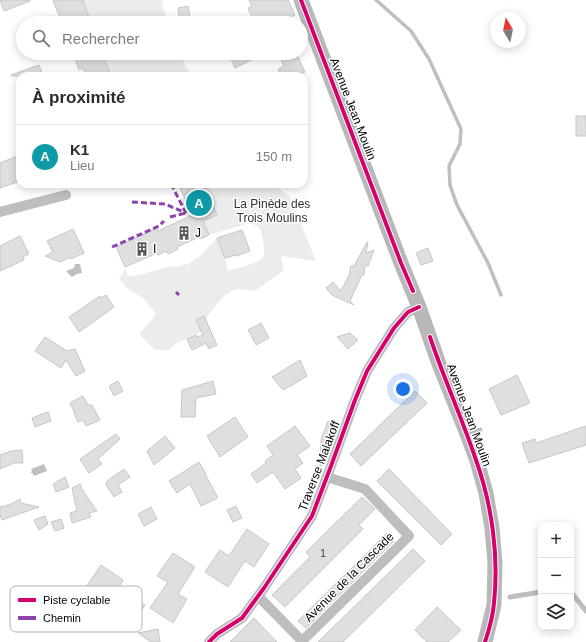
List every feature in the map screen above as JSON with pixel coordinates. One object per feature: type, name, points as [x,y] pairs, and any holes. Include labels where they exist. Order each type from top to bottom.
[{"type":"main road","name":"Avenue Jean Moulin","points":[[301,0],[307,16]]},
{"type":"main road","name":"Avenue Jean Moulin","points":[[308,18],[439,364],[474,432],[477,461],[486,493],[492,528],[495,563],[494,605],[485,642]]},
{"type":"street","points":[[0,212],[66,195]]},
{"type":"street","name":"Traverse Malakoff","points":[[209,642],[217,634],[242,618],[312,516],[367,371],[394,328],[408,312],[419,308]]},
{"type":"street","name":"Avenue de la Cascade","points":[[258,596],[302,642],[409,536],[365,489],[327,477]]},
{"type":"lane","points":[[510,597],[538,592]]},
{"type":"lane","points":[[573,594],[586,611]]},
{"type":"green space","points":[[83,0],[162,0],[166,16],[89,16]]},
{"type":"green space","points":[[104,60],[183,60],[189,72],[109,72]]},
{"type":"green space","name":"La Pinède des Trois Moulins","points":[[203,188],[278,188],[290,197],[316,261],[281,256],[284,270],[255,291],[238,289],[229,293],[219,301],[208,316],[206,320],[208,325],[205,330],[177,343],[168,350],[155,350],[139,334],[156,314],[144,299],[127,288],[119,279],[125,269],[128,276],[131,277],[172,266],[177,267],[185,264],[187,265],[201,255],[217,238],[225,258],[228,271],[257,262],[264,255],[261,231],[253,224],[249,223],[209,235],[203,221]]},
{"type":"shaded area","points":[[75,264],[80,264],[82,273],[72,277],[66,271],[74,268]]},
{"type":"shaded area","points":[[44,464],[47,471],[34,476],[31,473],[31,469]]},
{"type":"building","points":[[0,0],[30,0],[30,1],[4,11]]},
{"type":"building","points":[[53,0],[83,0],[89,16],[59,16]]},
{"type":"building","points":[[249,0],[288,0],[295,15],[251,16],[248,8],[252,6]]},
{"type":"building","points":[[188,6],[190,16],[179,16],[178,8]]},
{"type":"building","points":[[75,60],[105,60],[109,72],[84,72],[83,68],[79,70]]},
{"type":"building","points":[[231,60],[251,60],[235,68]]},
{"type":"building","points":[[281,60],[299,60],[305,72],[279,72],[278,69],[284,66]]},
{"type":"building","points":[[39,65],[42,72],[19,72]]},
{"type":"building","points":[[576,116],[586,116],[586,136],[576,136]]},
{"type":"building","points":[[16,157],[16,182],[0,188],[0,163]]},
{"type":"building","points":[[180,188],[205,188],[217,215],[203,221],[209,235],[200,239],[199,237],[177,247],[178,249],[168,254],[167,251],[158,255],[157,253],[125,267],[116,247],[157,228],[158,231],[192,215]]},
{"type":"building","points":[[73,229],[84,253],[60,262],[45,256],[53,252],[47,241]]},
{"type":"building","points":[[242,230],[250,251],[225,258],[217,238]]},
{"type":"building","points":[[20,236],[29,254],[23,257],[24,260],[0,271],[0,246]]},
{"type":"building","points":[[367,242],[366,253],[374,250],[368,266],[365,265],[364,275],[362,275],[350,301],[354,305],[332,295],[326,288],[333,282],[341,291],[349,275],[351,266],[354,266]]},
{"type":"building","points":[[428,248],[433,261],[421,265],[416,253]]},
{"type":"building","points":[[106,295],[114,307],[79,332],[69,317],[100,296],[101,298]]},
{"type":"building","points":[[204,316],[217,345],[209,349],[206,343],[192,350],[187,339],[196,335],[197,337],[203,335],[196,320]]},
{"type":"building","points":[[261,323],[269,338],[256,345],[248,330]]},
{"type":"building","points":[[350,333],[358,340],[348,349],[337,337]]},
{"type":"building","points":[[45,337],[67,351],[75,349],[85,371],[76,376],[66,360],[61,368],[35,351]]},
{"type":"building","points":[[300,360],[307,376],[283,390],[272,377]]},
{"type":"building","points":[[517,375],[530,403],[501,415],[489,389]]},
{"type":"building","points":[[118,381],[123,391],[114,396],[109,386]]},
{"type":"building","points":[[213,381],[216,394],[196,398],[195,417],[181,417],[182,390]]},
{"type":"building","points":[[415,391],[427,403],[361,466],[350,454]]},
{"type":"building","points":[[83,396],[88,405],[92,405],[100,420],[86,426],[83,420],[78,422],[70,403]]},
{"type":"building","points":[[48,412],[51,421],[35,427],[32,418]]},
{"type":"building","points":[[235,417],[248,437],[220,457],[207,436]]},
{"type":"building","points":[[328,421],[337,426],[320,466],[321,440]]},
{"type":"building","points":[[295,426],[310,446],[297,455],[303,463],[295,469],[301,478],[285,489],[273,472],[257,483],[251,474],[266,463],[265,461],[273,455],[267,446]]},
{"type":"building","points":[[586,426],[586,445],[529,463],[522,443],[535,439],[536,443]]},
{"type":"building","points":[[116,434],[120,439],[98,459],[102,464],[89,473],[80,459]]},
{"type":"building","points":[[165,436],[175,448],[154,465],[147,451]]},
{"type":"building","points":[[22,450],[23,463],[14,463],[0,469],[0,455],[11,451]]},
{"type":"building","points":[[199,462],[218,498],[201,506],[190,484],[177,493],[169,481]]},
{"type":"building","points":[[124,469],[130,477],[118,485],[122,492],[114,497],[106,485],[108,480]]},
{"type":"building","points":[[389,469],[452,534],[441,545],[377,481]]},
{"type":"building","points":[[65,477],[69,487],[56,492],[53,484]]},
{"type":"building","points":[[80,484],[97,511],[89,513],[91,517],[72,523],[70,513],[77,511],[72,488]]},
{"type":"building","points":[[362,497],[375,509],[359,525],[363,529],[285,607],[272,595],[310,557],[306,552]]},
{"type":"building","points":[[20,499],[21,503],[39,507],[2,520],[0,515],[0,507],[11,504]]},
{"type":"building","points":[[236,506],[242,518],[233,522],[227,510]]},
{"type":"building","points":[[151,507],[157,519],[144,526],[138,514]]},
{"type":"building","points":[[45,516],[48,524],[39,530],[34,520]]},
{"type":"building","points":[[61,519],[64,528],[55,531],[51,522]]},
{"type":"building","points":[[247,529],[269,544],[254,567],[245,561],[228,587],[205,572],[220,550],[229,556]]},
{"type":"building","points":[[387,533],[394,541],[306,628],[298,621]]},
{"type":"building","points":[[413,549],[425,561],[343,642],[318,642]]},
{"type":"building","points":[[173,553],[195,567],[178,594],[187,599],[173,623],[150,608],[168,582],[157,576]]},
{"type":"building","points":[[101,565],[123,580],[120,586],[87,586]]},
{"type":"building","points":[[142,603],[145,605],[142,610]]},
{"type":"building","points":[[437,607],[461,630],[448,642],[427,642],[415,630]]},
{"type":"building","points":[[254,618],[277,642],[230,642]]},
{"type":"building","points":[[158,629],[160,642],[151,642],[138,633]]},
{"type":"waterway","points":[[376,0],[411,31],[429,59],[461,129],[460,144],[449,166],[450,185],[457,205],[488,263],[501,295]]},
{"type":"marked path","points":[[173,188],[186,213]]},
{"type":"marked path","points":[[132,202],[165,204],[186,213]]},
{"type":"marked path","points":[[170,217],[186,213]]},
{"type":"marked path","points":[[112,247],[159,226],[164,221]]},
{"type":"marked path","points":[[176,292],[179,295]]},
{"type":"cycle path","points":[[301,0],[307,16]]},
{"type":"cycle path","points":[[308,18],[413,291]]},
{"type":"cycle path","points":[[209,642],[217,634],[242,618],[312,516],[367,371],[394,328],[408,312],[419,307]]},
{"type":"cycle path","points":[[430,337],[482,477],[490,513],[496,567],[493,613],[485,642]]},
{"type":"place","name":"K1","points":[[199,203]]},
{"type":"place","name":"J","points":[[184,233]]},
{"type":"place","name":"I","points":[[142,249]]}]
